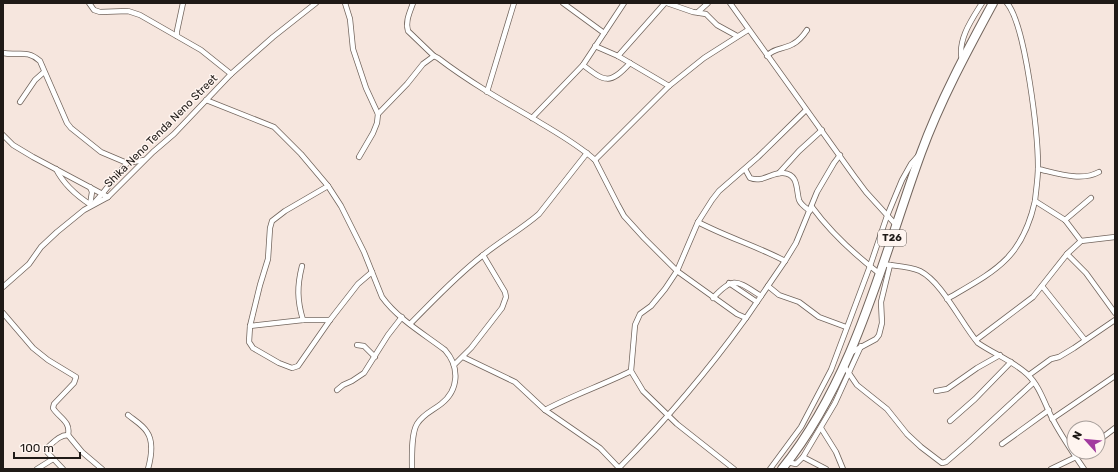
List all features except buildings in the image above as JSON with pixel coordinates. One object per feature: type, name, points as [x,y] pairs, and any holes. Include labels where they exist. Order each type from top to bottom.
[{"type":"highway","name":"T26","points":[[785,466],[821,411],[850,353],[880,274],[887,264],[896,225],[922,151],[963,61],[993,3]]},
{"type":"street","points":[[89,3],[94,10],[100,12],[133,12],[201,50],[231,74]]},
{"type":"street","points":[[177,36],[183,3]]},
{"type":"street","name":"Shika Neno Tenda Neno Street","points":[[3,287],[29,264],[35,257],[40,247],[89,206],[108,197],[144,160],[174,134],[231,74],[273,37],[316,3]]},
{"type":"street","points":[[345,3],[350,19],[353,49],[366,88],[378,114],[378,123],[359,157]]},
{"type":"street","points":[[413,3],[406,26],[408,31],[434,56],[487,92],[573,142],[587,153],[595,160],[624,216],[644,238],[677,271],[713,298],[737,314],[746,318]]},
{"type":"street","points":[[487,92],[514,3]]},
{"type":"street","points":[[563,3],[604,33]]},
{"type":"street","points":[[532,118],[583,65],[624,3]]},
{"type":"street","points":[[618,56],[666,3],[706,14],[717,25],[737,36]]},
{"type":"street","points":[[698,12],[708,3]]},
{"type":"street","points":[[730,3],[866,192],[896,225]]},
{"type":"street","points":[[963,61],[960,49],[982,3]]},
{"type":"street","points":[[947,299],[986,276],[1004,262],[1016,248],[1029,223],[1035,201],[1038,169],[1033,111],[1024,52],[1018,25],[1010,6],[1007,3]]},
{"type":"street","points":[[595,160],[669,86],[704,58],[748,30]]},
{"type":"street","points":[[767,56],[771,52],[792,45],[798,41],[807,30]]},
{"type":"street","points":[[595,46],[618,56],[669,86]]},
{"type":"street","points":[[3,53],[26,53],[35,56],[40,61],[70,128],[101,152],[127,163],[144,160]]},
{"type":"street","points":[[378,114],[407,84],[423,64],[434,56]]},
{"type":"street","points":[[583,65],[606,80],[612,78],[630,63]]},
{"type":"street","points":[[20,102],[35,80],[44,72]]},
{"type":"street","points":[[206,100],[274,127],[298,150],[328,186],[342,206],[382,297],[410,324],[445,350],[451,357],[456,379],[453,387],[441,404],[422,417],[415,428],[412,469]]},
{"type":"street","points":[[734,469],[668,417],[642,391],[631,371],[635,325],[637,318],[665,289],[677,271],[698,222],[716,195],[806,110]]},
{"type":"street","points":[[779,173],[791,159],[822,130]]},
{"type":"street","points":[[3,135],[13,145],[33,157],[108,197]]},
{"type":"street","points":[[770,469],[801,427],[822,389],[831,370],[887,216],[902,180],[911,164],[922,151]]},
{"type":"street","points":[[410,324],[458,276],[483,255],[539,214],[587,153]]},
{"type":"street","points":[[463,357],[515,382],[545,410],[600,448],[620,468],[668,417],[708,370],[746,318],[796,243],[824,178],[840,155]]},
{"type":"street","points":[[89,206],[102,194],[127,163]]},
{"type":"street","points":[[56,169],[70,190],[89,206]]},
{"type":"street","points":[[744,169],[750,178],[755,180],[767,178],[779,173],[786,173],[794,179],[796,182],[799,200],[804,206],[811,209],[836,237],[880,274]]},
{"type":"street","points":[[1038,169],[1073,176],[1088,176],[1099,172]]},
{"type":"street","points":[[328,186],[284,211],[272,221],[270,228],[268,259],[250,326],[248,342],[253,348],[279,363],[292,368],[298,366],[330,320],[361,280],[372,272]]},
{"type":"street","points":[[89,206],[92,192],[90,187]]},
{"type":"street","points":[[1065,220],[1091,198]]},
{"type":"street","points":[[1035,201],[1065,220],[1081,240]]},
{"type":"street","points":[[698,222],[717,232],[785,261]]},
{"type":"street","points":[[976,340],[1033,296],[1067,254],[1081,240],[1115,237]]},
{"type":"street","points":[[1067,254],[1086,273],[1115,313]]},
{"type":"street","points":[[454,365],[463,357],[495,318],[502,308],[506,297],[483,255]]},
{"type":"street","points":[[850,353],[876,339],[879,335],[882,323],[881,302],[887,264],[914,268],[930,278],[976,340],[987,349],[1000,355],[1029,375],[1049,410],[1052,419],[1066,441]]},
{"type":"street","points":[[302,266],[298,283],[298,292],[303,320]]},
{"type":"street","points":[[713,298],[729,283],[735,282],[742,284],[761,296]]},
{"type":"street","points":[[729,283],[757,302]]},
{"type":"street","points":[[768,286],[779,295],[799,302],[819,317],[846,327]]},
{"type":"street","points":[[1042,286],[1085,340]]},
{"type":"street","points":[[3,313],[33,348],[48,360],[76,377],[74,383],[54,404],[53,408],[67,423],[69,427],[68,435],[82,452],[102,469]]},
{"type":"street","points":[[337,390],[364,373],[388,335],[402,317]]},
{"type":"street","points":[[250,326],[303,320],[330,320]]},
{"type":"street","points":[[1029,375],[1047,362],[1059,357],[1115,320]]},
{"type":"street","points":[[357,345],[364,346],[375,357]]},
{"type":"street","points":[[785,466],[796,464],[803,457],[835,403],[861,346]]},
{"type":"street","points":[[936,391],[947,389],[977,368],[1000,355]]},
{"type":"street","points":[[950,421],[976,399],[1011,362]]},
{"type":"street","points":[[844,366],[857,385],[887,409],[907,434],[920,447],[942,463],[946,462],[968,443],[1033,383]]},
{"type":"street","points":[[545,410],[576,394],[608,382],[631,371]]},
{"type":"street","points":[[1052,419],[1115,376]]},
{"type":"street","points":[[1002,444],[1049,410]]},
{"type":"street","points":[[128,415],[147,431],[150,439],[150,459],[148,469]]},
{"type":"street","points":[[820,428],[836,452],[843,469]]},
{"type":"street","points":[[1106,435],[1115,428]]},
{"type":"street","points":[[63,469],[52,459],[47,452],[47,448],[61,436],[68,435]]},
{"type":"street","points":[[803,457],[826,469]]},
{"type":"street","points":[[37,469],[52,459]]},
{"type":"street","points":[[1051,469],[1070,460]]},
{"type":"street","points":[[1078,460],[1084,469]]}]
